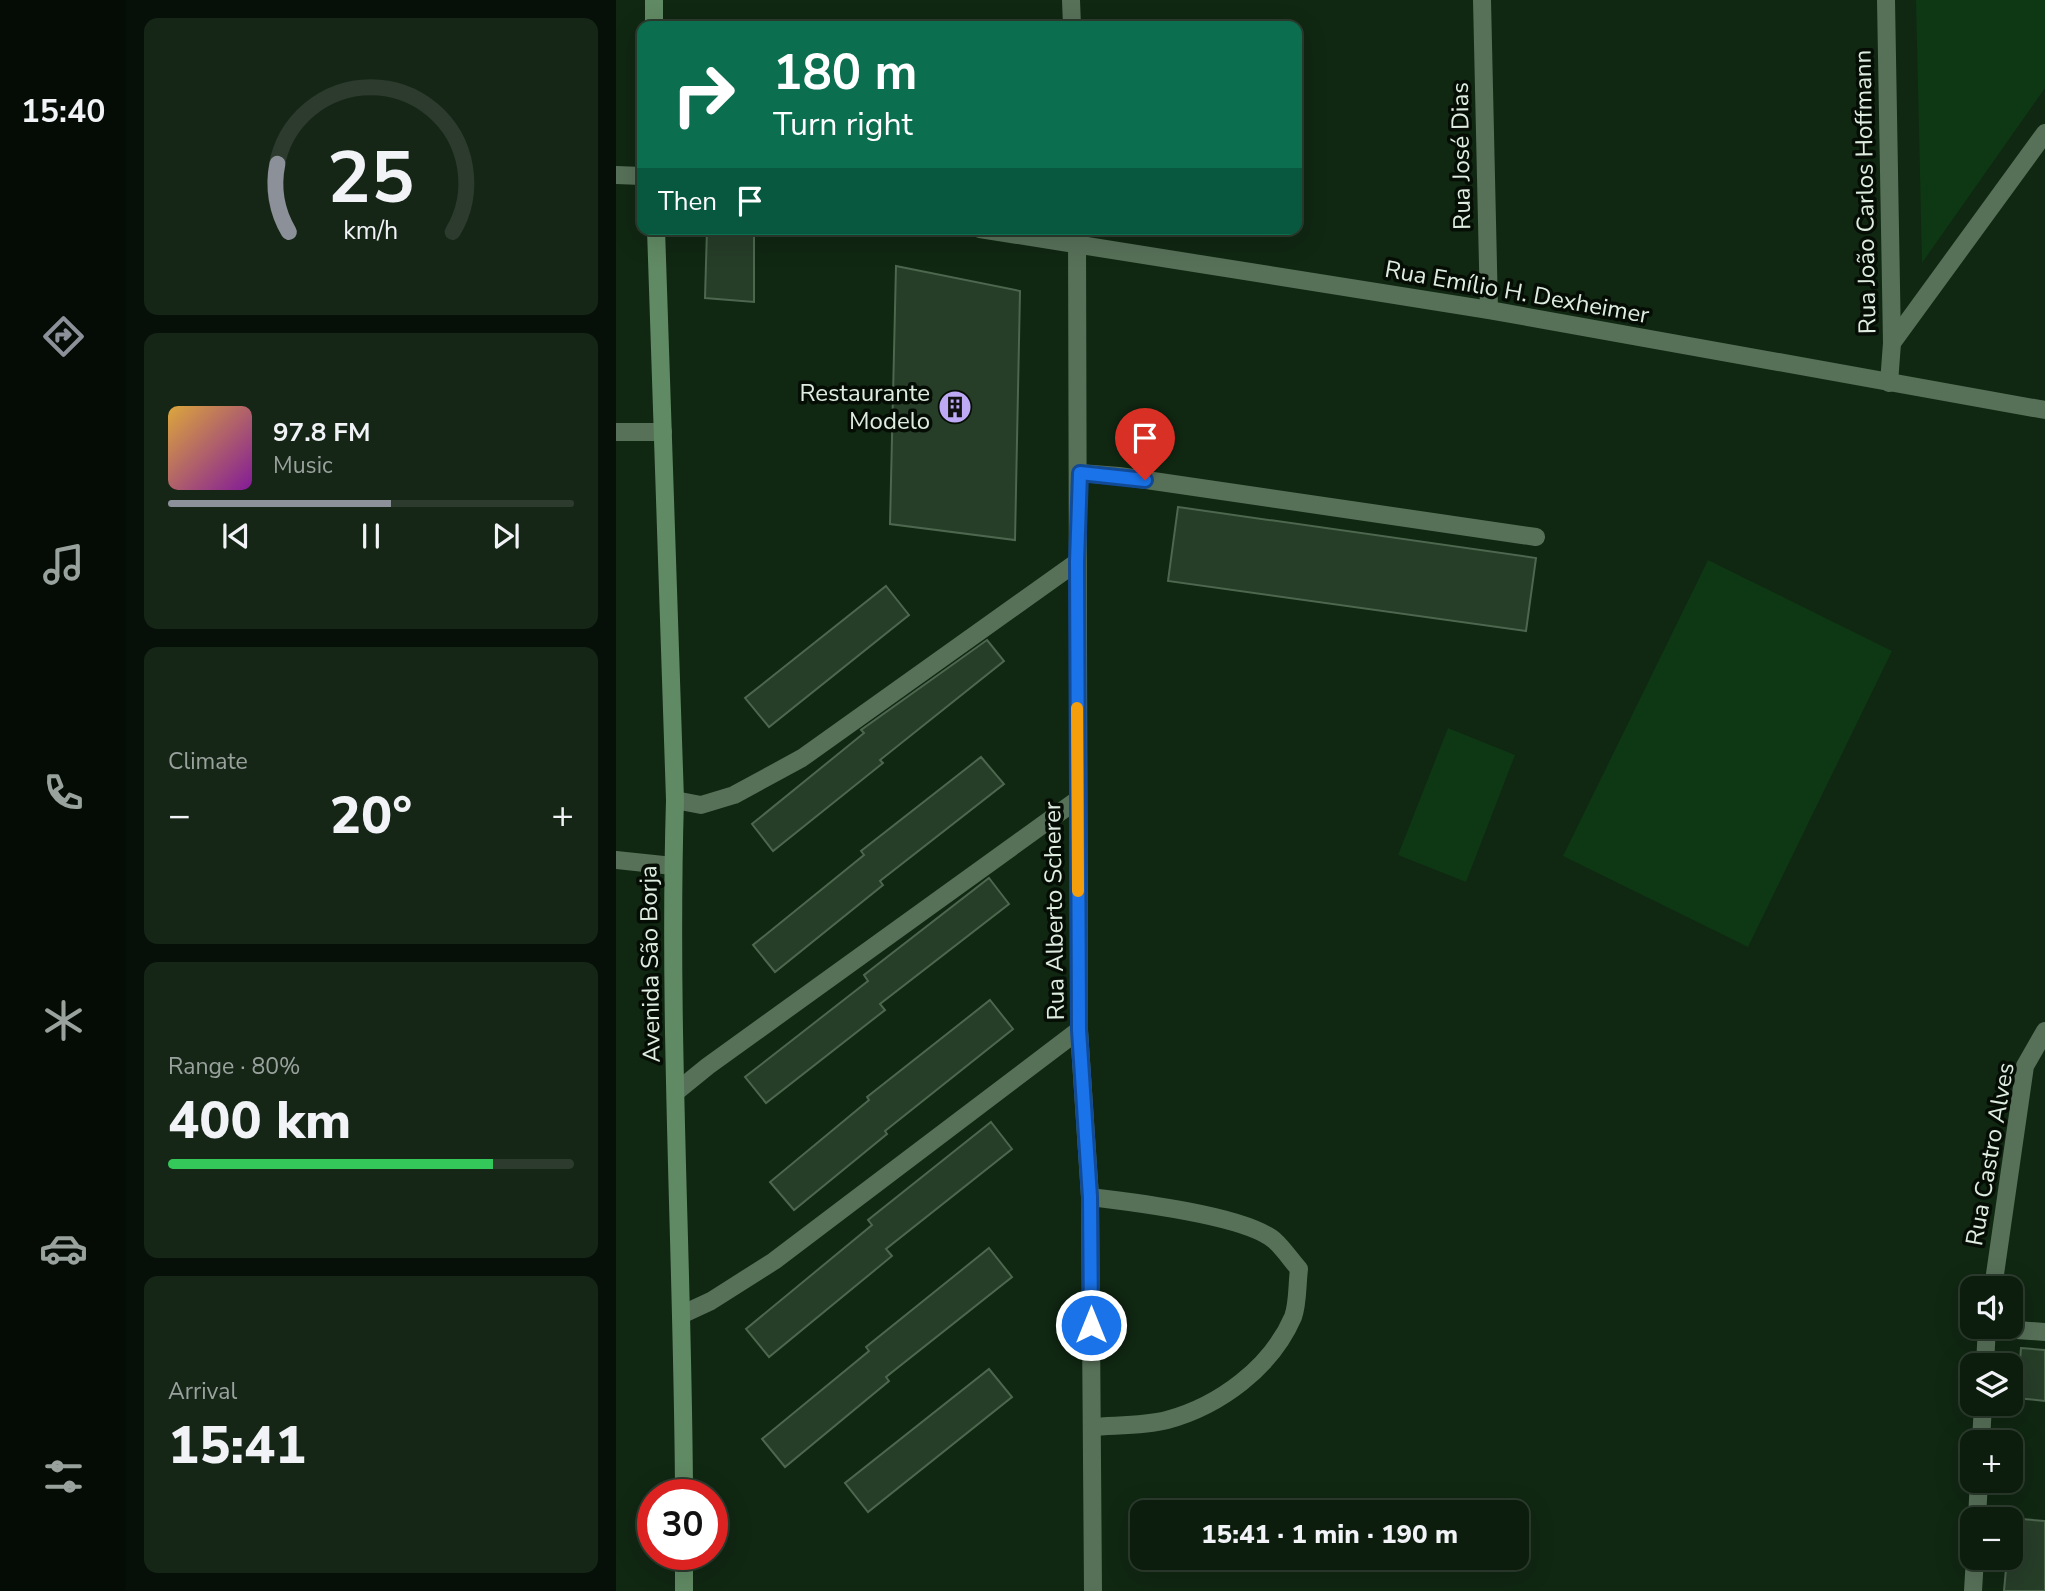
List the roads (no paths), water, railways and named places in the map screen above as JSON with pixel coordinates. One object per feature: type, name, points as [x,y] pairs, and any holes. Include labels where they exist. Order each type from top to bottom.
[{"type":"main road","points":[[654,0],[654,21]]},
{"type":"main road","name":"Avenida São Borja","points":[[656,235],[675,800],[673,866],[677,1204],[683,1314],[684,1479]]},
{"type":"main road","points":[[684,1570],[684,1591]]},
{"type":"street","points":[[1071,0],[1072,21]]},
{"type":"street","name":"Rua José Dias","points":[[1482,0],[1489,310]]},
{"type":"street","name":"Rua João Carlos Hoffmann","points":[[1886,0],[1892,343],[1889,383]]},
{"type":"street","points":[[1892,343],[2045,133]]},
{"type":"street","points":[[616,175],[637,176]]},
{"type":"street","name":"Rua Emílio H. Dexheimer","points":[[1053,235],[1077,237],[2045,410]]},
{"type":"street","name":"Rua Alberto Scherer","points":[[1077,237],[1080,473],[1077,562],[1079,1030],[1090,1197],[1093,1591]]},
{"type":"street","points":[[616,432],[663,432]]},
{"type":"street","points":[[1080,473],[1119,476],[1536,537]]},
{"type":"street","points":[[675,800],[701,805],[734,796],[802,758],[1077,562]]},
{"type":"street","points":[[677,1092],[708,1066],[1077,800]]},
{"type":"street","points":[[616,860],[673,866]]},
{"type":"street","points":[[683,1314],[711,1301],[774,1261],[1079,1030]]},
{"type":"street","name":"Rua Castro Alves","points":[[1995,1276],[2025,1066],[2045,1031]]},
{"type":"street","points":[[1090,1197],[1155,1206],[1247,1226],[1274,1240],[1299,1269],[1293,1316],[1268,1358],[1241,1384],[1167,1420],[1092,1427]]},
{"type":"street","points":[[2023,1330],[2045,1332]]},
{"type":"street","points":[[1973,1591],[1974,1570]]},
{"type":"place","name":"Restaurante Modelo","points":[[955,407]]}]
